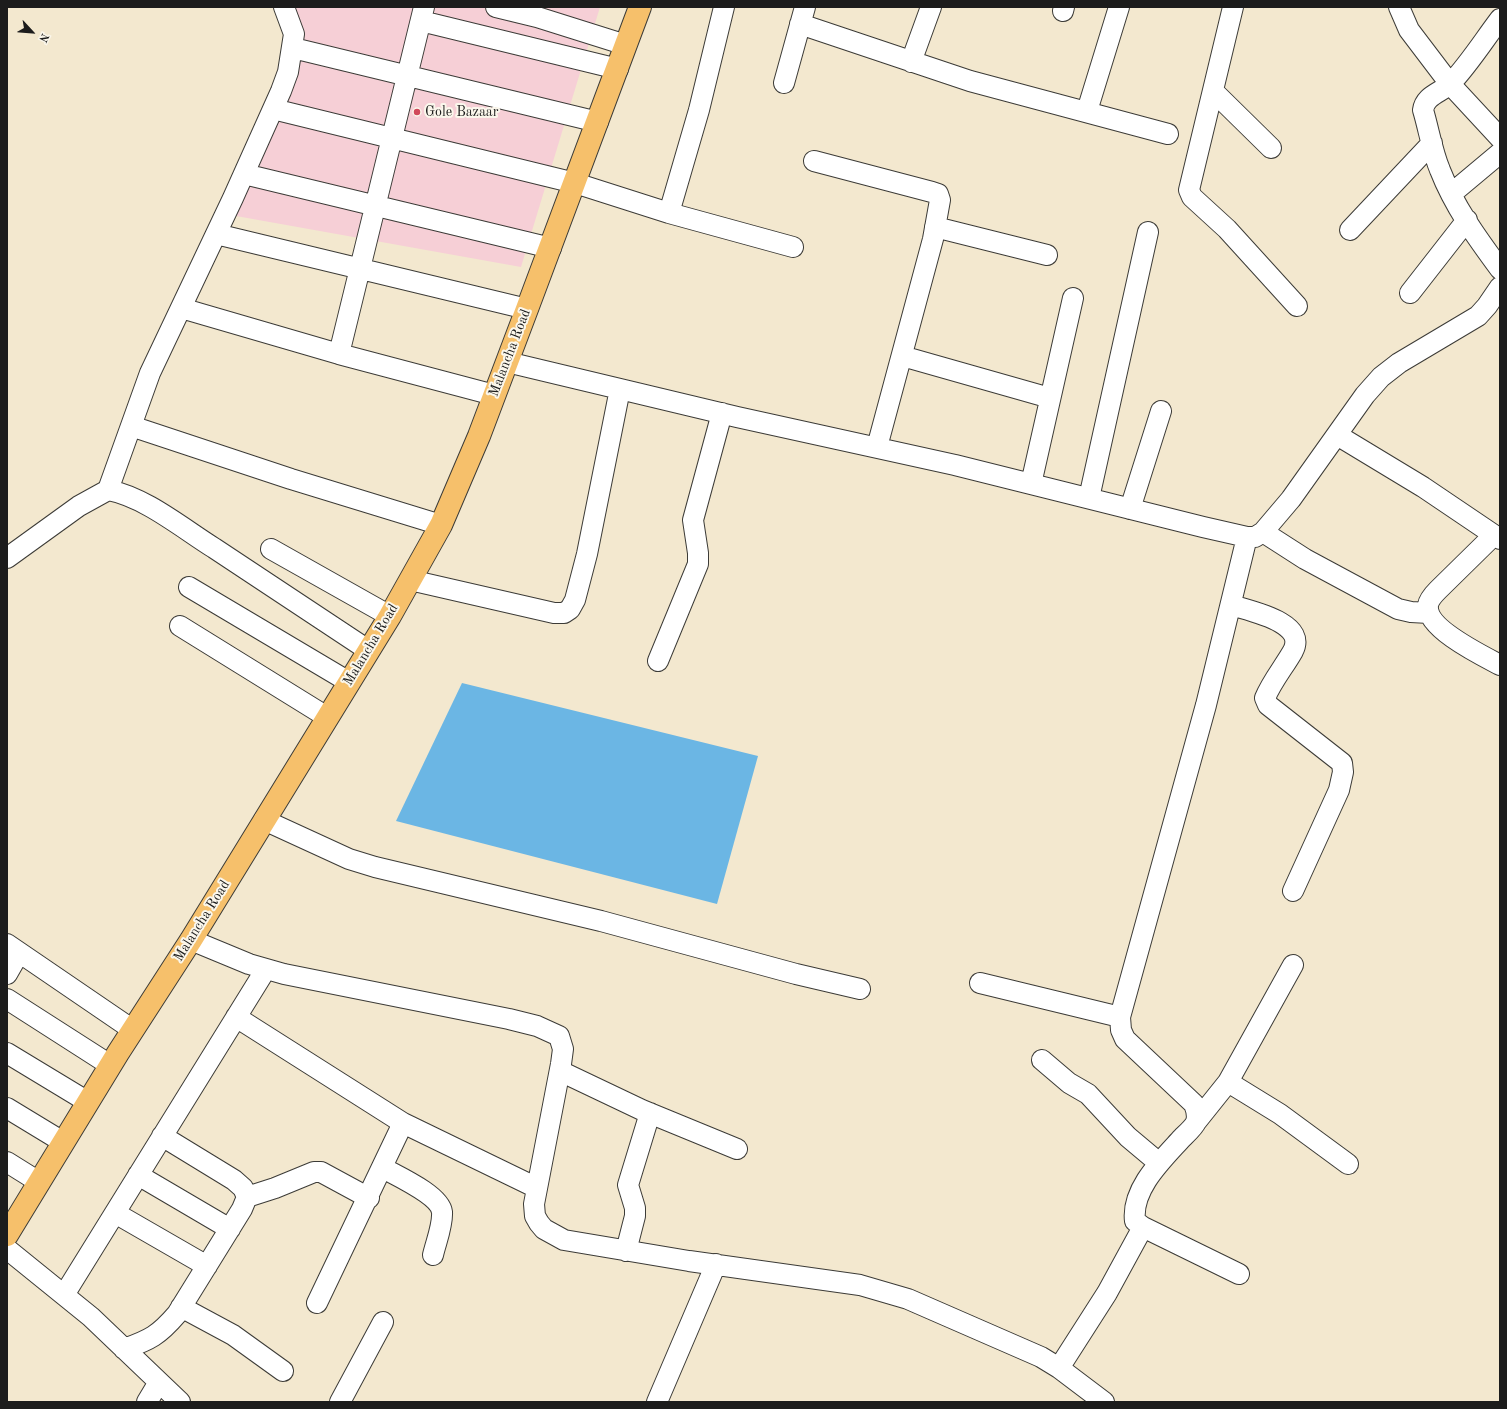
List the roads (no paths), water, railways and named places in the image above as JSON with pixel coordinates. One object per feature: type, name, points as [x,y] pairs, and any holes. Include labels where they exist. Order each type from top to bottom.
[{"type":"main road","name":"Malancha Road","points":[[7,1235],[110,1065],[191,940],[390,616],[441,525],[507,362],[618,70],[640,7]]},
{"type":"street","points":[[93,499],[131,426],[150,373],[244,174],[288,72],[294,34],[284,7]]},
{"type":"street","points":[[496,7],[626,45]]},
{"type":"street","points":[[669,213],[699,110],[724,7]]},
{"type":"street","points":[[911,62],[931,7]]},
{"type":"street","points":[[1086,111],[1119,7]]},
{"type":"street","points":[[1233,7],[1189,190],[1192,197],[1227,228],[1297,306]]},
{"type":"street","points":[[1399,7],[1409,30],[1450,84],[1500,138]]},
{"type":"street","points":[[339,354],[407,75],[420,11],[618,70]]},
{"type":"street","points":[[784,82],[802,16],[911,62],[970,80],[1168,134]]},
{"type":"street","points":[[1500,19],[1450,84],[1429,98],[1424,104],[1423,110],[1439,169],[1451,194],[1477,239],[1500,269]]},
{"type":"street","points":[[293,48],[598,122]]},
{"type":"street","points":[[1213,91],[1271,148]]},
{"type":"street","points":[[273,109],[575,183],[669,213],[794,247]]},
{"type":"street","points":[[1350,230],[1432,143]]},
{"type":"street","points":[[1451,194],[1500,153]]},
{"type":"street","points":[[814,162],[938,194],[940,200],[935,227],[877,448]]},
{"type":"street","points":[[244,174],[375,207],[550,248]]},
{"type":"street","points":[[1410,293],[1467,220]]},
{"type":"street","points":[[935,227],[1047,255]]},
{"type":"street","points":[[1089,498],[1148,232]]},
{"type":"street","points":[[216,234],[359,270],[527,309]]},
{"type":"street","points":[[1196,1122],[1197,1112],[1194,1104],[1125,1039],[1121,1030],[1120,1017],[1206,705],[1230,605],[1255,535],[1337,435],[1365,395],[1381,378],[1399,363],[1478,316],[1500,287]]},
{"type":"street","points":[[1031,484],[1073,298]]},
{"type":"street","points":[[181,308],[339,354],[494,395]]},
{"type":"street","points":[[902,356],[1050,398]]},
{"type":"street","points":[[507,362],[1031,484],[1130,509],[1255,535],[1305,559],[1384,602],[1411,612],[1429,613]]},
{"type":"street","points":[[410,580],[554,614],[564,613],[570,610],[575,600],[587,554],[620,389]]},
{"type":"street","points":[[1130,509],[1161,411]]},
{"type":"street","points":[[658,661],[698,564],[698,553],[692,520],[722,413]]},
{"type":"street","points":[[131,426],[291,479],[441,525]]},
{"type":"street","points":[[1337,435],[1423,487],[1497,537],[1431,597],[1428,605],[1429,613],[1439,625],[1461,643],[1500,665]]},
{"type":"street","points":[[7,558],[93,499],[121,492],[148,506],[368,650]]},
{"type":"street","points":[[271,549],[390,616]]},
{"type":"street","points":[[189,587],[349,682]]},
{"type":"street","points":[[1230,605],[1275,620],[1294,633],[1297,641],[1293,650],[1268,689],[1265,698],[1268,705],[1342,763],[1343,772],[1340,790],[1293,891]]},
{"type":"street","points":[[180,626],[327,717]]},
{"type":"street","points":[[264,820],[349,859],[375,867],[601,921],[796,974],[860,989]]},
{"type":"street","points":[[191,940],[249,964],[284,974],[537,1026],[551,1031],[558,1036],[562,1042],[563,1049],[560,1071],[534,1204],[535,1216],[544,1229],[564,1240],[626,1251],[845,1282],[901,1297],[1041,1357],[1059,1368],[1104,1402]]},
{"type":"street","points":[[7,974],[13,949],[133,1030]]},
{"type":"street","points":[[1239,1274],[1143,1227],[1135,1221],[1134,1212],[1145,1183],[1159,1163],[1196,1122],[1228,1082],[1293,965]]},
{"type":"street","points":[[64,1295],[266,969]]},
{"type":"street","points":[[980,983],[1120,1017]]},
{"type":"street","points":[[7,999],[110,1065]]},
{"type":"street","points":[[236,1017],[404,1123],[537,1188]]},
{"type":"street","points":[[7,1053],[88,1102]]},
{"type":"street","points":[[1042,1060],[1069,1083],[1088,1094],[1128,1137],[1159,1163]]},
{"type":"street","points":[[560,1071],[650,1113],[737,1149]]},
{"type":"street","points":[[1228,1082],[1280,1114],[1348,1164]]},
{"type":"street","points":[[7,1108],[63,1142]]},
{"type":"street","points":[[626,1251],[635,1216],[635,1208],[628,1185],[650,1113]]},
{"type":"street","points":[[317,1303],[404,1123]]},
{"type":"street","points":[[124,1349],[148,1340],[158,1333],[181,1307],[242,1209],[247,1197],[243,1188],[234,1180],[162,1136]]},
{"type":"street","points":[[7,1162],[39,1182]]},
{"type":"street","points":[[382,1168],[421,1189],[434,1198],[439,1205],[442,1211],[433,1255]]},
{"type":"street","points":[[247,1197],[275,1188],[314,1172],[321,1172],[369,1198]]},
{"type":"street","points":[[138,1175],[230,1229]]},
{"type":"street","points":[[115,1213],[207,1266]]},
{"type":"street","points":[[1059,1368],[1107,1293],[1143,1227]]},
{"type":"street","points":[[7,1249],[91,1317],[180,1402]]},
{"type":"street","points":[[657,1402],[716,1264]]},
{"type":"street","points":[[181,1307],[233,1335],[283,1371]]},
{"type":"street","points":[[340,1402],[383,1322]]},
{"type":"street","points":[[147,1402],[159,1382]]},
{"type":"water","points":[[462,683],[758,756],[717,904],[396,821]]},
{"type":"place","name":"Gole Bazaar","points":[[417,112]]}]
